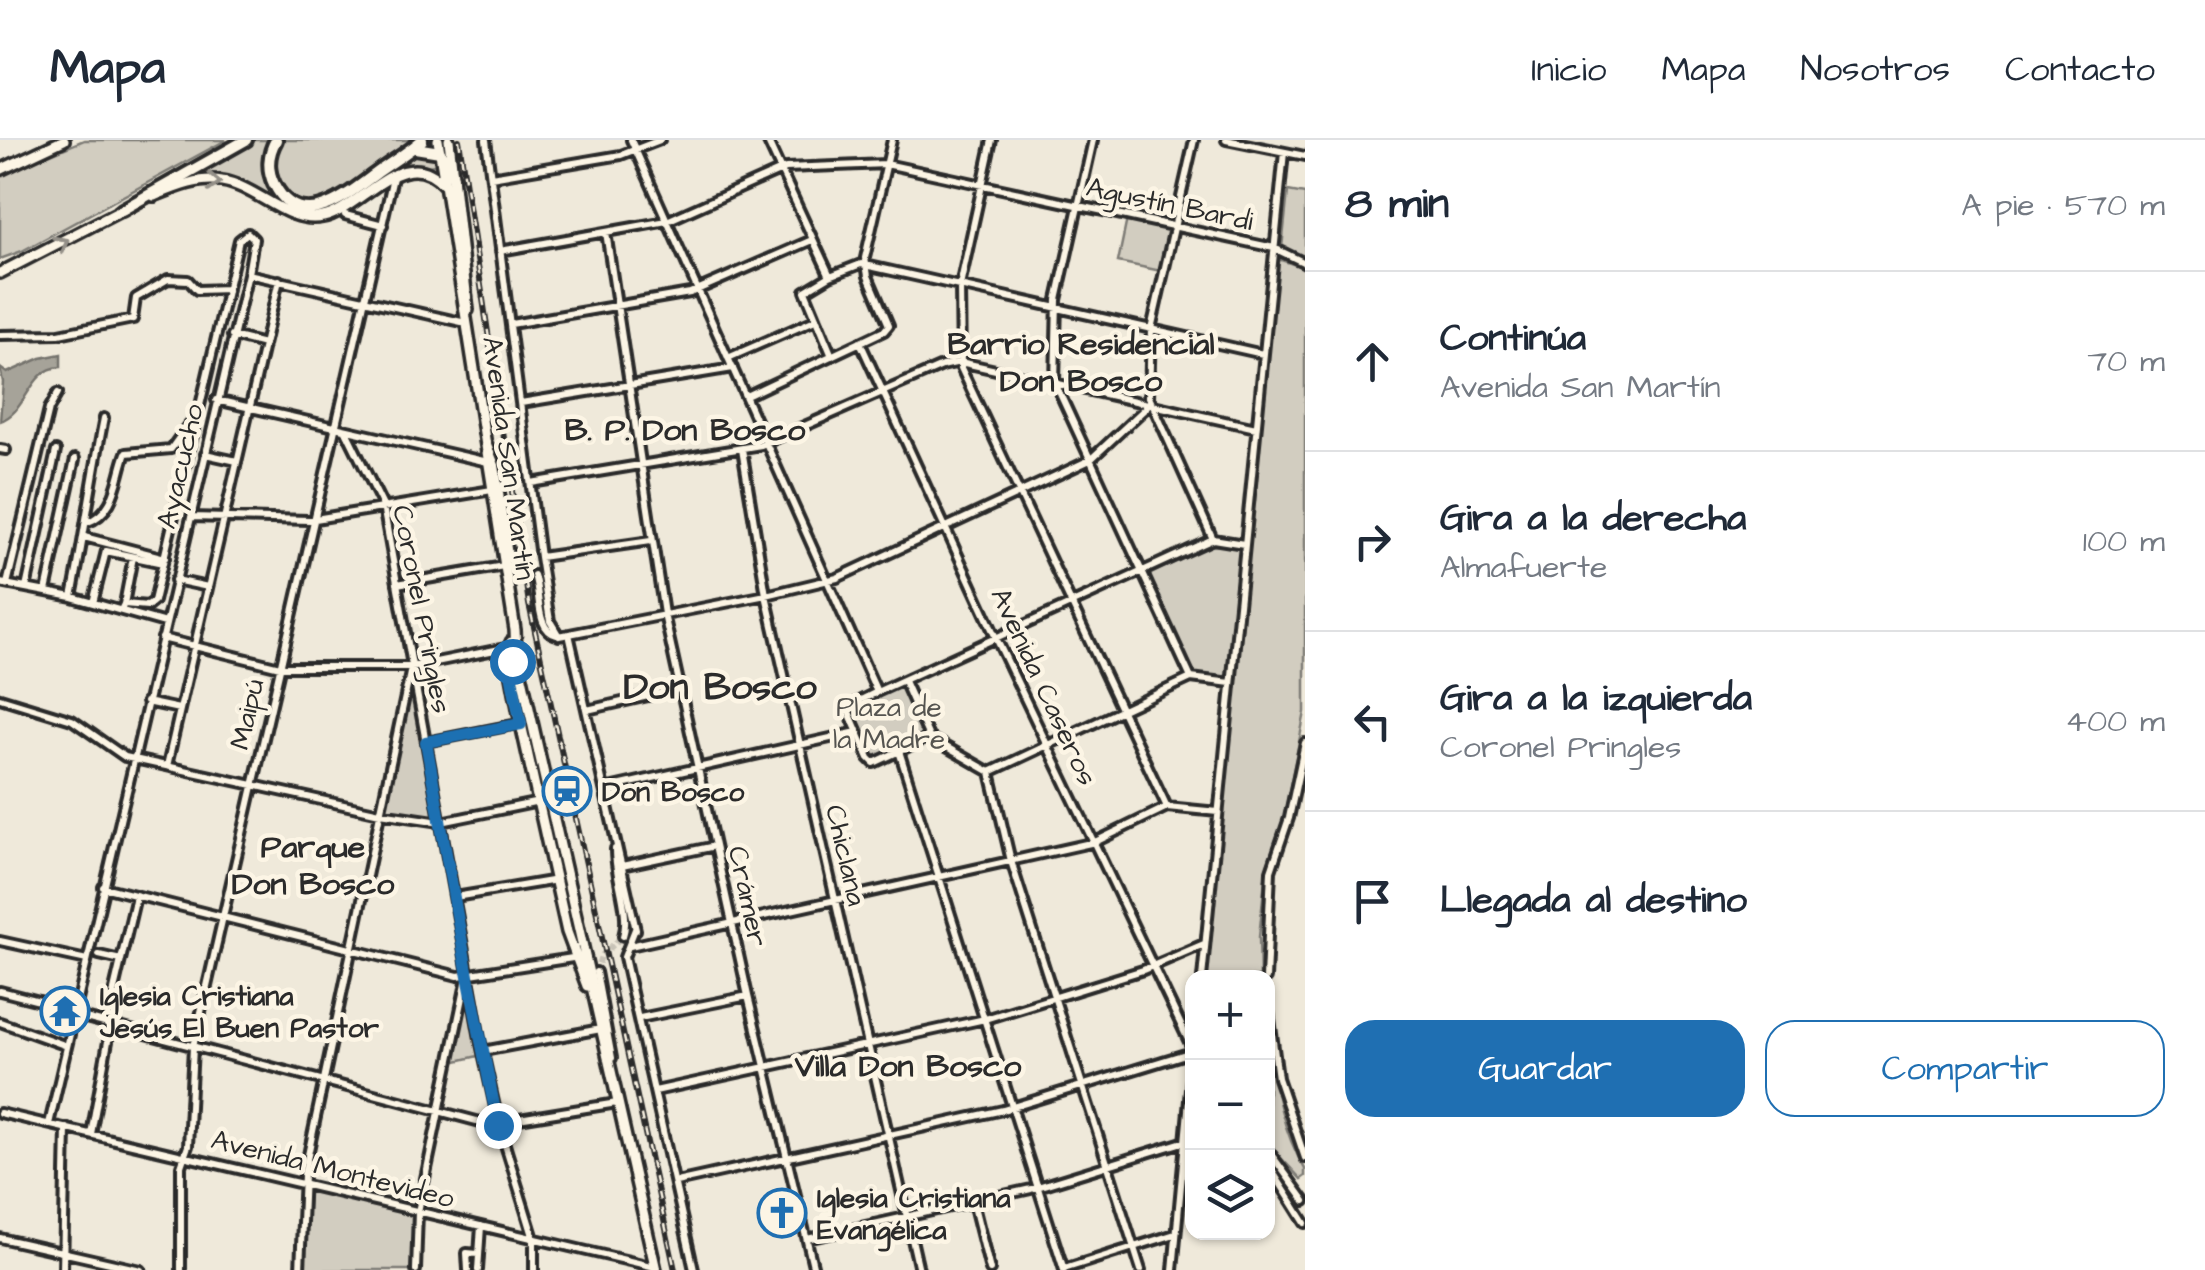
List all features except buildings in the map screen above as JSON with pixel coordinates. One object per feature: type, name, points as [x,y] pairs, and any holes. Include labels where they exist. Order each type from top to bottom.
[{"type":"highway","points":[[122,210],[246,140]]},
{"type":"highway","points":[[276,140],[269,159],[272,180],[288,200],[311,210],[337,202],[422,140]]},
{"type":"highway","points":[[404,153],[421,147],[444,150],[454,176]]},
{"type":"main road","points":[[0,170],[64,140]]},
{"type":"main road","points":[[424,171],[444,150]]},
{"type":"main road","name":"Avenida San Martín","points":[[444,150],[446,188],[468,320]]},
{"type":"main road","points":[[0,273],[122,210],[180,186],[212,180],[245,188],[297,216],[323,217],[340,210],[394,172],[424,171],[446,188]]},
{"type":"main road","name":"Avenida San Martín","points":[[454,176],[468,320],[526,697],[526,723]]},
{"type":"main road","name":"Avenida San Martín","points":[[509,604],[508,659],[544,801],[568,932],[581,957],[600,1027],[656,1268]]},
{"type":"main road","points":[[508,659],[515,665],[522,697],[526,697]]},
{"type":"street","points":[[486,140],[540,557],[550,621],[559,636]]},
{"type":"street","points":[[631,140],[877,692]]},
{"type":"street","points":[[491,177],[636,151],[660,140]]},
{"type":"street","points":[[767,140],[830,276]]},
{"type":"street","points":[[746,396],[884,331],[889,325],[866,264],[892,140]]},
{"type":"street","points":[[992,140],[960,286],[960,362],[1018,494],[1167,807]]},
{"type":"street","points":[[1093,140],[1056,307],[1055,383],[1191,678]]},
{"type":"street","points":[[1194,140],[1152,329],[1150,404],[1213,540]]},
{"type":"street","points":[[1226,140],[1305,156]]},
{"type":"street","points":[[1202,970],[1284,152]]},
{"type":"street","name":"Agustín Bardi","points":[[500,251],[667,221],[781,170],[886,164],[1274,248],[1305,262]]},
{"type":"street","name":"Maipú","points":[[181,1270],[182,1166],[193,1046],[394,172]]},
{"type":"street","points":[[345,215],[383,225]]},
{"type":"street","name":"Crámer","points":[[606,232],[651,542],[679,690],[814,1270]]},
{"type":"street","name":"Ayacucho","points":[[49,1124],[248,274],[254,239],[246,233],[239,240],[152,604],[123,607]]},
{"type":"street","points":[[511,324],[698,291],[812,240]]},
{"type":"street","points":[[832,356],[805,297],[808,287],[852,266],[866,264],[1264,354]]},
{"type":"street","points":[[248,274],[468,320]]},
{"type":"street","points":[[0,335],[59,334],[133,319],[136,298],[168,279],[188,280],[197,290],[228,289]]},
{"type":"street","points":[[167,766],[278,280]]},
{"type":"street","points":[[728,358],[815,320]]},
{"type":"street","points":[[232,336],[264,344]]},
{"type":"street","name":"Avenida Caseros","points":[[860,342],[1185,1035]]},
{"type":"street","points":[[531,483],[767,443],[942,366],[960,362],[1256,428]]},
{"type":"street","points":[[521,403],[733,368]]},
{"type":"street","points":[[58,393],[49,409],[4,584],[123,607],[165,623]]},
{"type":"street","points":[[216,400],[488,462]]},
{"type":"street","points":[[534,575],[544,627],[559,636],[827,581],[1090,460],[1150,404]]},
{"type":"street","points":[[86,523],[100,518],[111,503],[126,453],[167,451],[188,425],[213,412]]},
{"type":"street","points":[[72,597],[93,462],[104,418]]},
{"type":"street","name":"Coronel Pringles","points":[[346,431],[382,506],[482,1051],[498,1125],[534,1239],[534,1270]]},
{"type":"street","points":[[485,440],[496,465],[509,556]]},
{"type":"street","name":"Chiclana","points":[[742,449],[766,595],[919,1270]]},
{"type":"street","points":[[26,588],[56,451]]},
{"type":"street","points":[[205,454],[236,461]]},
{"type":"street","points":[[46,591],[75,459]]},
{"type":"street","points":[[191,517],[315,519],[492,490]]},
{"type":"street","points":[[84,537],[164,561]]},
{"type":"street","points":[[928,736],[879,762],[871,761],[849,712],[851,706],[1213,540],[1244,544]]},
{"type":"street","points":[[540,557],[651,542]]},
{"type":"street","points":[[93,603],[104,553],[109,550],[164,561]]},
{"type":"street","points":[[123,607],[134,557]]},
{"type":"street","points":[[397,584],[504,566]]},
{"type":"street","points":[[175,580],[208,587]]},
{"type":"street","points":[[569,634],[635,929],[644,942]]},
{"type":"street","points":[[162,638],[280,668],[411,667],[510,647]]},
{"type":"street","points":[[300,1270],[304,1184],[411,667]]},
{"type":"street","points":[[990,772],[1191,678],[1231,683]]},
{"type":"street","points":[[904,681],[928,736],[990,772],[1011,861],[1140,1270]]},
{"type":"street","points":[[587,710],[679,690]]},
{"type":"street","points":[[0,698],[72,720],[122,756],[380,813],[441,822],[544,801]]},
{"type":"street","points":[[146,702],[179,709]]},
{"type":"street","points":[[426,742],[526,723]]},
{"type":"street","points":[[604,789],[857,732]]},
{"type":"street","points":[[1266,970],[1270,872],[1289,818],[1305,744]]},
{"type":"street","points":[[899,751],[1064,1270],[1175,1234]]},
{"type":"street","points":[[630,946],[1094,842],[1167,807],[1218,812]]},
{"type":"street","points":[[616,840],[614,866],[626,922],[623,936]]},
{"type":"street","points":[[622,866],[715,846]]},
{"type":"street","points":[[455,898],[561,879]]},
{"type":"street","points":[[103,887],[468,976],[581,957]]},
{"type":"street","points":[[91,1134],[108,1025],[136,896]]},
{"type":"street","points":[[635,929],[624,957],[694,1270]]},
{"type":"street","points":[[0,941],[86,960]]},
{"type":"street","points":[[655,1091],[985,1019],[1154,966],[1204,944]]},
{"type":"street","points":[[99,955],[121,960]]},
{"type":"street","points":[[596,972],[611,1048],[614,1089]]},
{"type":"street","points":[[416,1270],[418,1212],[468,976]]},
{"type":"street","points":[[0,992],[323,1083],[498,1125],[616,1103]]},
{"type":"street","points":[[640,1018],[748,996]]},
{"type":"street","points":[[0,1022],[67,1046]]},
{"type":"street","points":[[482,1051],[600,1027]]},
{"type":"street","points":[[676,1182],[1013,1107],[1185,1052]]},
{"type":"street","points":[[1275,1056],[1278,1078],[1305,1158]]},
{"type":"street","name":"Avenida Montevideo","points":[[0,1113],[656,1268]]},
{"type":"street","points":[[62,1270],[66,1128]]},
{"type":"street","points":[[807,1239],[1038,1187],[1185,1141]]},
{"type":"street","points":[[1173,1270],[1185,1149]]},
{"type":"street","points":[[1275,1159],[1302,1186],[1305,1202]]},
{"type":"street","points":[[1275,1174],[1305,1222]]},
{"type":"street","points":[[1290,1196],[1302,1186]]},
{"type":"street","points":[[974,1202],[990,1270]]},
{"type":"street","points":[[478,1270],[481,1226]]},
{"type":"street","points":[[0,1238],[141,1270]]},
{"type":"street","points":[[468,1270],[467,1253],[478,1254]]},
{"type":"green space","points":[[84,140],[226,140],[22,251],[0,259],[0,175]]},
{"type":"green space","points":[[253,140],[272,140],[270,182],[309,211],[415,151],[437,154],[438,163],[393,169],[339,206],[311,215],[246,186],[182,179]]},
{"type":"green space","points":[[281,140],[411,140],[334,199],[309,206],[289,196],[277,180],[274,161]]},
{"type":"green space","points":[[1288,191],[1305,194],[1305,259],[1282,248]]},
{"type":"green space","points":[[1127,219],[1170,229],[1161,271],[1118,262]]},
{"type":"green space","points":[[1278,259],[1305,268],[1305,712],[1284,817],[1266,869],[1260,970],[1208,970]]},
{"type":"green space","points":[[1210,545],[1238,546],[1241,551],[1228,674],[1223,677],[1193,674],[1149,579],[1151,574]]},
{"type":"green space","name":"Plaza de la Madre","points":[[904,681],[929,737],[874,763],[849,708]]},
{"type":"green space","points":[[412,691],[437,817],[384,810]]},
{"type":"green space","points":[[466,990],[478,1056],[452,1062]]},
{"type":"green space","points":[[1275,1081],[1285,1124],[1305,1169],[1301,1179],[1275,1151]]},
{"type":"green space","points":[[309,1188],[413,1215],[413,1270],[304,1270]]},
{"type":"shaded area","points":[[61,354],[61,367],[42,375],[16,409],[0,421],[0,368],[7,373]]},
{"type":"tunnel","points":[[509,556],[534,575]]},
{"type":"tunnel","points":[[596,972],[601,956],[623,936]]},
{"type":"railway","points":[[459,140],[529,604],[675,1270]]},
{"type":"place","name":"Don Bosco","points":[[567,791]]},
{"type":"place","name":"Iglesia Cristiana Jesús El Buen Pastor","points":[[65,1011]]},
{"type":"place","name":"Iglesia Cristiana Evangélica","points":[[782,1213]]},
{"type":"district","name":"Barrio Residencial Don Bosco","points":[[1081,362]]},
{"type":"district","name":"B. P. Don Bosco","points":[[685,429]]},
{"type":"district","name":"Don Bosco","points":[[720,686]]},
{"type":"district","name":"Parque Don Bosco","points":[[313,864]]},
{"type":"district","name":"Villa Don Bosco","points":[[908,1065]]},
{"type":"route","points":[[498,1125],[426,742],[521,724],[508,659],[512,661]]}]
